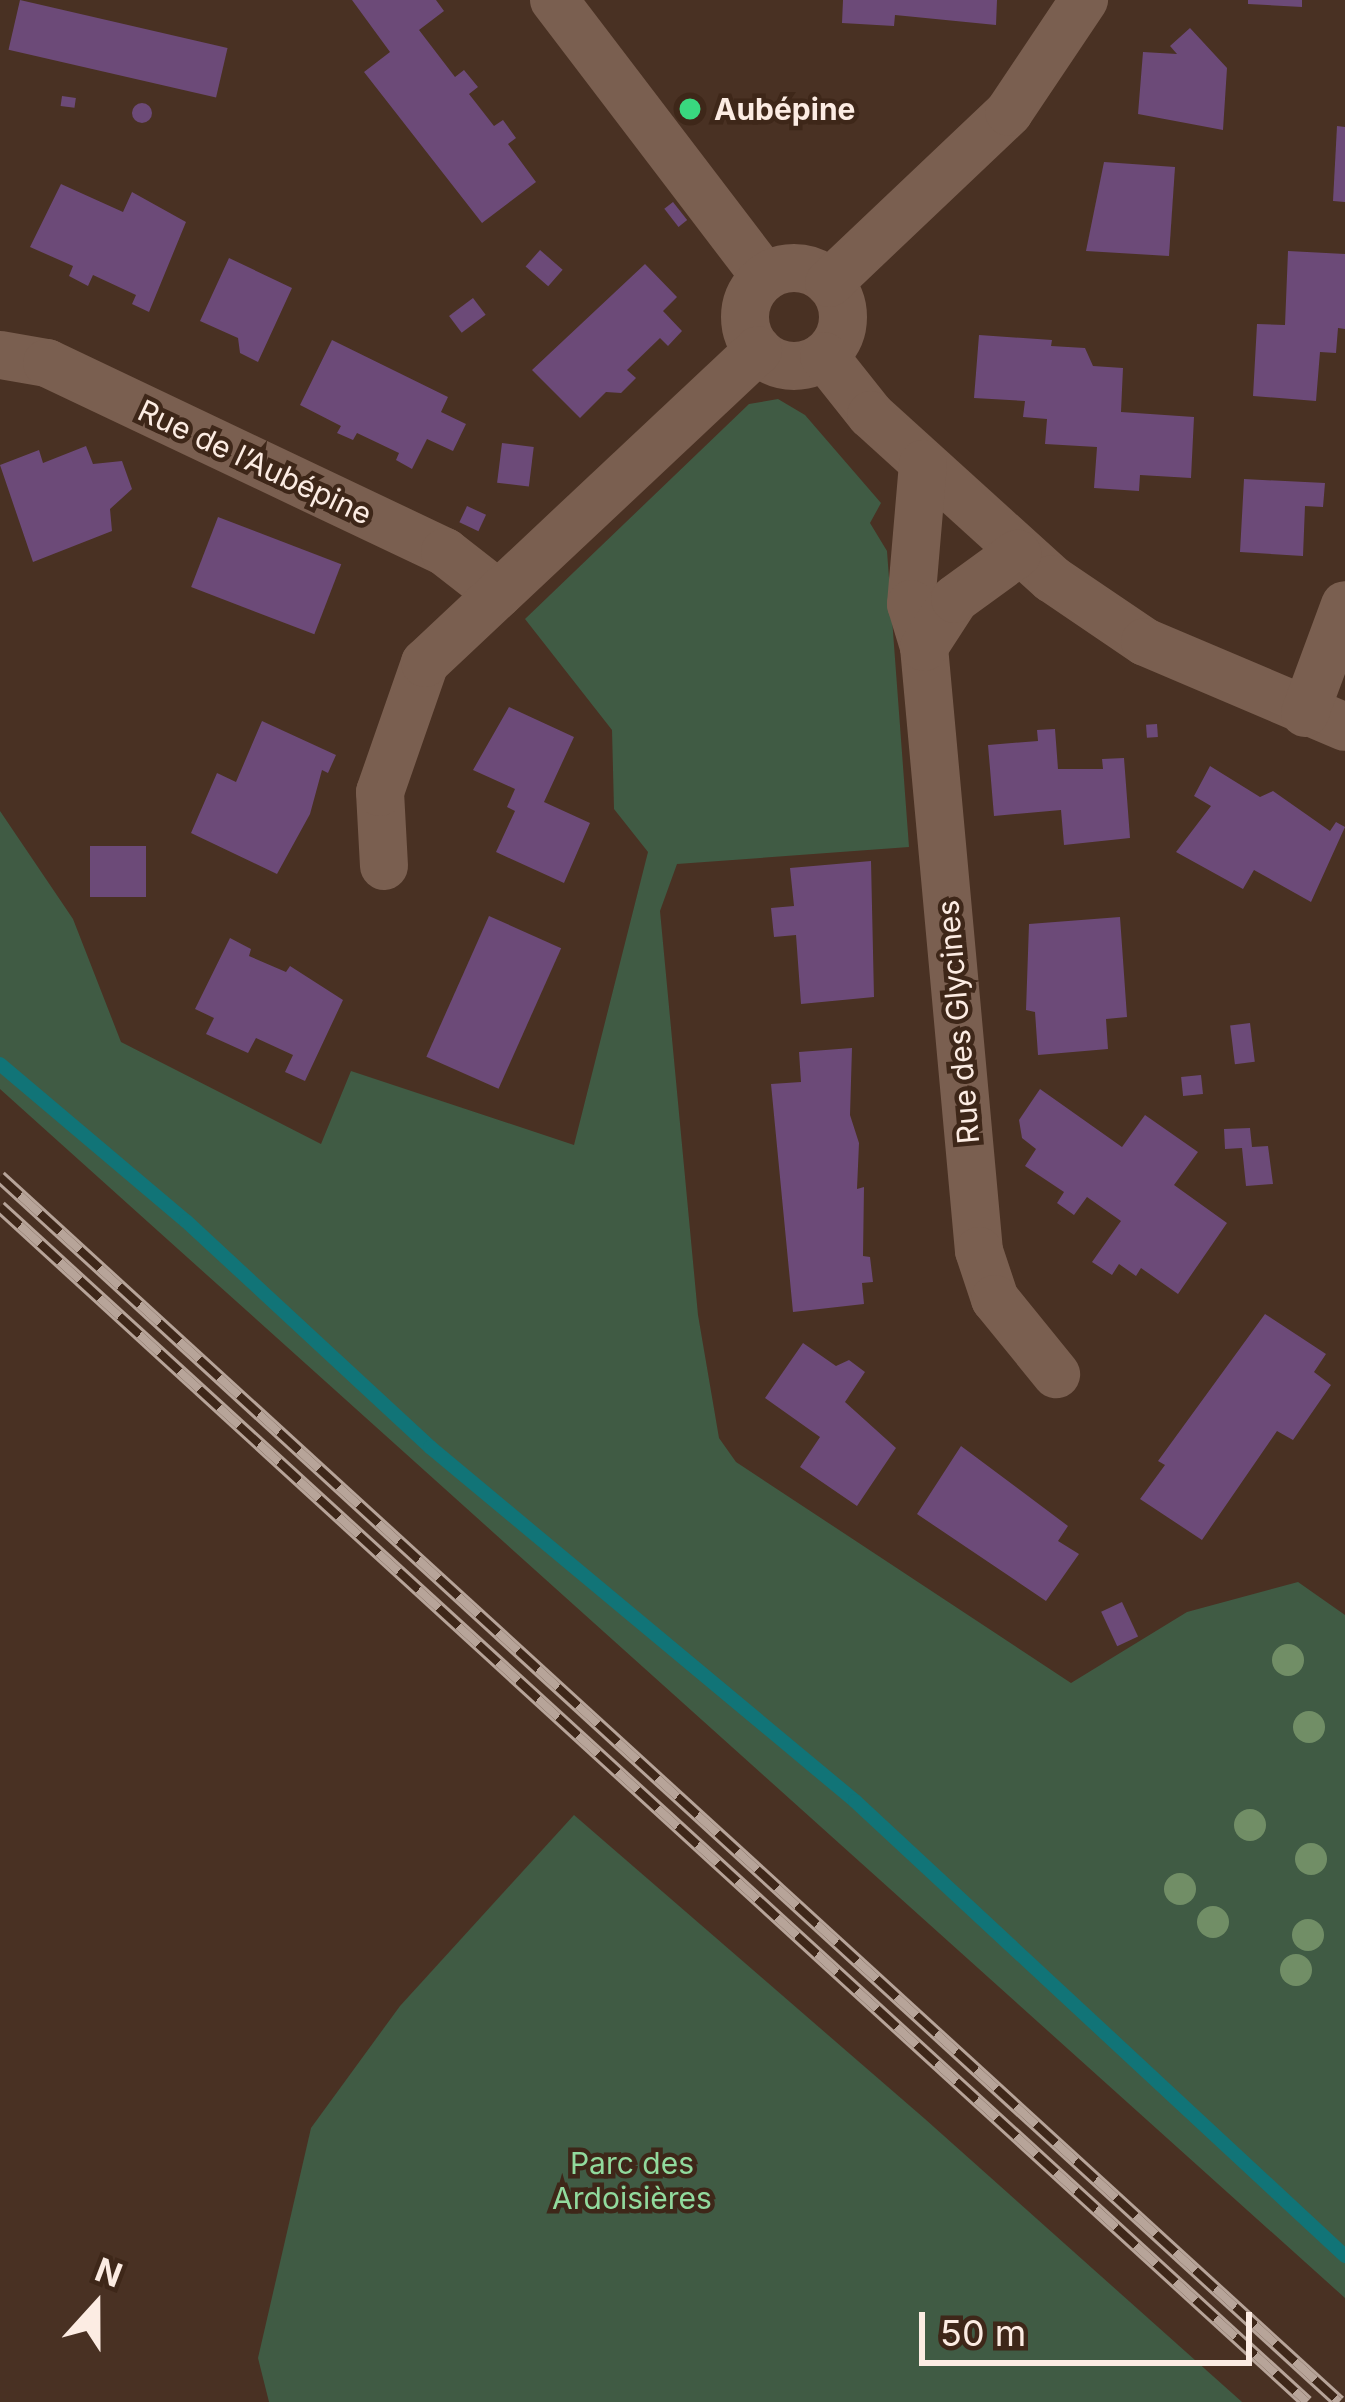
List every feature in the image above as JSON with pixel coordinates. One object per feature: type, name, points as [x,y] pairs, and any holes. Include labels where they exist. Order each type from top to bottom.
[{"type":"street","points":[[554,0],[765,277]]},
{"type":"street","points":[[829,283],[1010,112],[1084,0]]},
{"type":"street","points":[[804,268],[829,283],[842,326],[824,356],[784,364],[758,350],[746,304],[765,277],[804,268]]},
{"type":"street","points":[[384,866],[380,792],[425,663],[758,350]]},
{"type":"street","name":"Rue de l’Aubépine","points":[[0,356],[47,362],[403,532],[499,594]]},
{"type":"street","points":[[824,356],[922,464],[1017,554],[1145,642],[1325,720],[1345,604]]},
{"type":"street","name":"Rue des Glycines","points":[[922,464],[911,604],[924,647],[979,1251],[995,1299],[1056,1374]]},
{"type":"street","points":[[924,647],[955,599],[1017,554]]},
{"type":"green space","points":[[778,399],[805,415],[881,503],[870,523],[887,551],[909,847],[677,864],[660,911],[698,1315],[719,1438],[736,1462],[1071,1683],[1187,1612],[1298,1582],[1345,1615],[1345,2298],[0,1089],[0,811],[73,919],[121,1042],[321,1144],[351,1071],[574,1145],[648,852],[614,809],[612,730],[525,619],[749,404]]},
{"type":"green space","name":"Parc des Ardoisières","points":[[574,1815],[1242,2402],[269,2402],[258,2358],[311,2128],[400,2006]]},
{"type":"building","points":[[20,0],[228,48],[216,98],[9,50]]},
{"type":"building","points":[[352,0],[436,0],[444,11],[419,30],[455,77],[464,70],[478,87],[469,94],[494,126],[503,120],[516,138],[508,144],[536,182],[482,223],[364,72],[390,52]]},
{"type":"building","points":[[843,0],[997,0],[996,25],[895,15],[894,26],[842,23]]},
{"type":"building","points":[[1248,0],[1302,0],[1302,7],[1248,4]]},
{"type":"building","points":[[1190,28],[1227,68],[1223,130],[1138,114],[1143,52],[1177,54],[1170,46]]},
{"type":"building","points":[[62,96],[76,98],[74,108],[61,106]]},
{"type":"building","points":[[688,96],[702,115],[693,122],[679,102]]},
{"type":"building","points":[[142,103],[152,113],[142,123],[132,113]]},
{"type":"building","points":[[1337,126],[1345,127],[1345,202],[1333,201]]},
{"type":"building","points":[[1104,162],[1175,167],[1169,256],[1086,251]]},
{"type":"building","points":[[61,184],[123,212],[132,192],[186,222],[149,312],[132,304],[136,295],[93,275],[88,286],[69,276],[73,266],[30,247]]},
{"type":"building","points":[[673,202],[687,220],[678,227],[664,209]]},
{"type":"building","points":[[540,250],[563,270],[548,286],[526,267]]},
{"type":"building","points":[[1288,251],[1345,254],[1345,329],[1338,328],[1336,353],[1320,352],[1316,401],[1253,396],[1257,324],[1285,325]]},
{"type":"building","points":[[229,258],[292,288],[258,362],[240,353],[238,338],[200,321]]},
{"type":"building","points":[[645,264],[677,297],[663,311],[682,331],[668,346],[660,338],[627,370],[636,378],[621,393],[606,392],[580,418],[532,370]]},
{"type":"building","points":[[473,298],[486,315],[462,333],[449,316]]},
{"type":"building","points":[[979,335],[1052,340],[1051,346],[1085,348],[1093,366],[1123,368],[1121,412],[1194,417],[1191,478],[1140,475],[1139,491],[1094,488],[1097,447],[1045,444],[1047,419],[1023,417],[1025,401],[974,398]]},
{"type":"building","points":[[332,340],[448,397],[441,412],[466,424],[453,451],[427,439],[412,469],[396,460],[399,453],[357,433],[353,440],[337,433],[341,426],[300,405]]},
{"type":"building","points":[[502,443],[534,447],[529,487],[497,483]]},
{"type":"building","points":[[86,446],[93,464],[122,461],[132,489],[110,509],[112,531],[33,562],[0,465],[39,450],[43,463]]},
{"type":"building","points":[[1244,479],[1325,483],[1323,507],[1305,506],[1303,556],[1240,552]]},
{"type":"building","points":[[467,506],[486,515],[478,531],[459,522]]},
{"type":"building","points":[[218,517],[341,564],[314,634],[191,587]]},
{"type":"building","points":[[509,707],[574,737],[544,802],[590,823],[564,883],[496,852],[515,811],[507,807],[515,789],[473,770]]},
{"type":"building","points":[[262,721],[336,755],[328,773],[322,770],[310,814],[277,874],[191,833],[217,773],[236,782]]},
{"type":"building","points":[[1157,724],[1158,737],[1147,738],[1146,725]]},
{"type":"building","points":[[1055,729],[1058,769],[1103,769],[1102,759],[1124,758],[1130,838],[1064,845],[1061,810],[994,816],[988,745],[1038,741],[1037,730]]},
{"type":"building","points":[[1210,766],[1260,797],[1273,791],[1330,831],[1336,822],[1345,827],[1311,902],[1254,870],[1243,889],[1176,852],[1211,806],[1194,796]]},
{"type":"building","points":[[90,846],[146,846],[146,897],[90,897]]},
{"type":"building","points":[[871,861],[874,997],[801,1004],[796,935],[774,937],[771,908],[794,906],[790,868]]},
{"type":"building","points":[[489,916],[561,948],[499,1089],[426,1057]]},
{"type":"building","points":[[1120,917],[1127,1017],[1106,1019],[1108,1049],[1038,1055],[1035,1012],[1026,1010],[1029,924]]},
{"type":"building","points":[[230,938],[251,949],[249,956],[286,972],[290,966],[343,1000],[305,1081],[285,1072],[293,1055],[256,1038],[248,1053],[206,1034],[214,1018],[195,1009]]},
{"type":"building","points":[[1250,1023],[1255,1062],[1235,1064],[1230,1025]]},
{"type":"building","points":[[852,1048],[850,1115],[859,1143],[857,1189],[864,1187],[863,1256],[870,1257],[873,1282],[862,1283],[864,1304],[793,1312],[771,1084],[801,1082],[799,1052]]},
{"type":"building","points":[[1201,1075],[1203,1094],[1183,1096],[1181,1077]]},
{"type":"building","points":[[1040,1089],[1122,1147],[1145,1115],[1198,1152],[1174,1185],[1227,1223],[1178,1294],[1141,1268],[1136,1276],[1119,1264],[1112,1275],[1092,1262],[1121,1221],[1087,1197],[1074,1215],[1057,1203],[1064,1192],[1025,1166],[1036,1149],[1022,1138],[1019,1120]]},
{"type":"building","points":[[1250,1128],[1252,1147],[1268,1146],[1273,1184],[1246,1186],[1242,1148],[1225,1149],[1224,1129]]},
{"type":"building","points":[[1265,1314],[1326,1354],[1314,1372],[1331,1385],[1293,1440],[1277,1431],[1202,1540],[1140,1499],[1165,1465],[1158,1461]]},
{"type":"building","points":[[803,1343],[836,1366],[849,1360],[865,1372],[845,1402],[896,1448],[857,1506],[800,1467],[820,1437],[765,1398]]},
{"type":"building","points":[[961,1446],[1068,1526],[1058,1541],[1079,1554],[1046,1601],[917,1514]]},
{"type":"building","points":[[1122,1602],[1138,1636],[1117,1646],[1101,1612]]},
{"type":"waterway","points":[[0,1064],[186,1221],[430,1447],[855,1801],[1345,2256]]},
{"type":"railway","points":[[0,1177],[1339,2402]]},
{"type":"railway","points":[[0,1207],[1307,2402]]},
{"type":"place","name":"Aubépine","points":[[690,109]]}]
